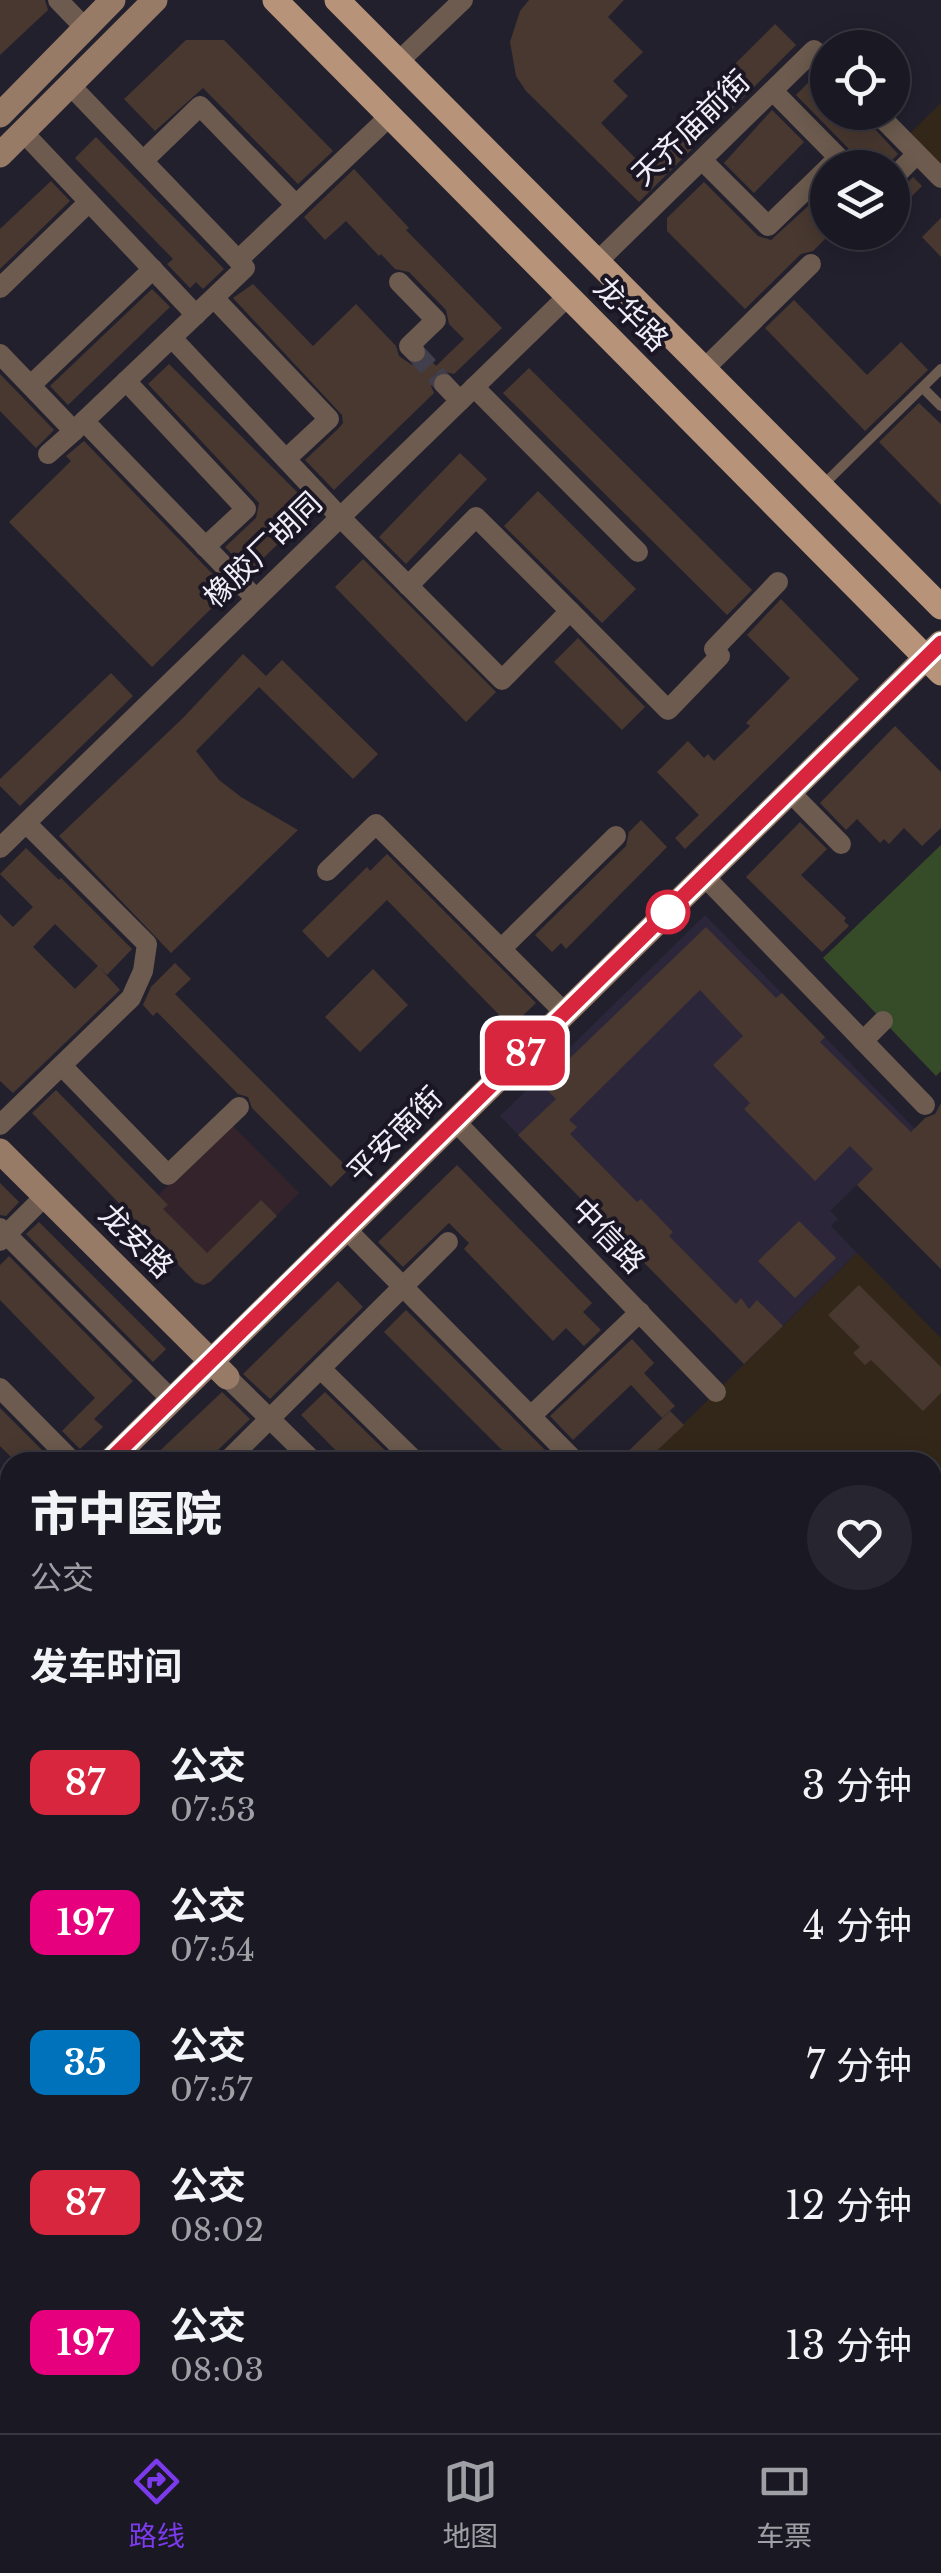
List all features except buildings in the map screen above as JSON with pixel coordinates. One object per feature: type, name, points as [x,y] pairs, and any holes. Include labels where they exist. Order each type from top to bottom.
[{"type":"main road","name":"龙华路","points":[[275,0],[568,296],[936,658]]},
{"type":"main road","name":"龙华路","points":[[336,0],[941,608]]},
{"type":"street","points":[[58,0],[85,28]]},
{"type":"street","points":[[0,115],[114,0]]},
{"type":"street","points":[[0,155],[155,0]]},
{"type":"street","points":[[398,62],[464,0]]},
{"type":"street","name":"天齐庙前街","points":[[597,262],[810,54]]},
{"type":"street","points":[[48,454],[246,268],[70,85]]},
{"type":"street","points":[[772,90],[831,150]]},
{"type":"street","points":[[143,162],[200,106],[296,205]]},
{"type":"street","points":[[238,260],[390,116]]},
{"type":"street","points":[[894,130],[941,178]]},
{"type":"street","points":[[23,132],[196,315]]},
{"type":"street","points":[[910,162],[918,154]]},
{"type":"street","points":[[702,160],[768,226],[810,185]]},
{"type":"street","points":[[0,288],[89,202]]},
{"type":"street","points":[[704,369],[812,264]]},
{"type":"street","points":[[30,386],[153,270]]},
{"type":"street","points":[[400,282],[436,320],[408,346],[415,352]]},
{"type":"street","name":"橡胶厂胡同","points":[[0,848],[568,296]]},
{"type":"street","points":[[214,298],[329,419],[286,459]]},
{"type":"street","points":[[172,338],[340,517],[502,680],[570,611]]},
{"type":"street","points":[[0,354],[256,600]]},
{"type":"street","points":[[126,381],[246,509],[205,547]]},
{"type":"street","points":[[444,384],[467,393],[638,552]]},
{"type":"street","points":[[408,586],[476,518],[668,710],[720,656],[714,650],[778,582]]},
{"type":"street","name":"平安南街","points":[[118,1452],[172,1400],[219,1369],[346,1229],[790,792],[936,658]]},
{"type":"street","points":[[790,792],[842,844]]},
{"type":"street","points":[[0,1126],[131,998],[143,972],[147,944],[26,823]]},
{"type":"street","points":[[328,871],[376,824],[566,1013]]},
{"type":"street","points":[[502,949],[616,836]]},
{"type":"street","points":[[704,876],[925,1105]]},
{"type":"street","points":[[863,1041],[884,1021]]},
{"type":"street","points":[[62,1066],[168,1175],[238,1106]]},
{"type":"street","name":"中信路","points":[[455,1121],[716,1392]]},
{"type":"street","name":"龙安路","points":[[0,1151],[219,1369]]},
{"type":"street","points":[[44,1196],[2,1234],[172,1400]]},
{"type":"street","points":[[346,1229],[566,1452]]},
{"type":"street","points":[[236,1452],[448,1242]]},
{"type":"street","points":[[531,1416],[640,1312]]},
{"type":"street","points":[[321,1368],[406,1452]]},
{"type":"street","points":[[219,1369],[304,1452]]},
{"type":"street","points":[[0,1388],[63,1452]]},
{"type":"lane","points":[[821,487],[941,369]]},
{"type":"lane","points":[[923,388],[941,406]]},
{"type":"shaded area","points":[[941,103],[941,169],[908,135]]},
{"type":"shaded area","points":[[705,915],[915,1129],[830,1211],[838,1219],[831,1226],[857,1253],[744,1364],[500,1116]]},
{"type":"shaded area","points":[[231,1124],[299,1193],[203,1285],[195,1282],[143,1229],[139,1232],[130,1223]]},
{"type":"shaded area","points":[[857,1253],[941,1338],[941,1452],[655,1452]]},
{"type":"green space","points":[[941,845],[941,1071],[936,1076],[823,958]]},
{"type":"tunnel","points":[[415,352],[444,384]]},
{"type":"bus line","name":"87","points":[[118,1452],[941,643]]}]
